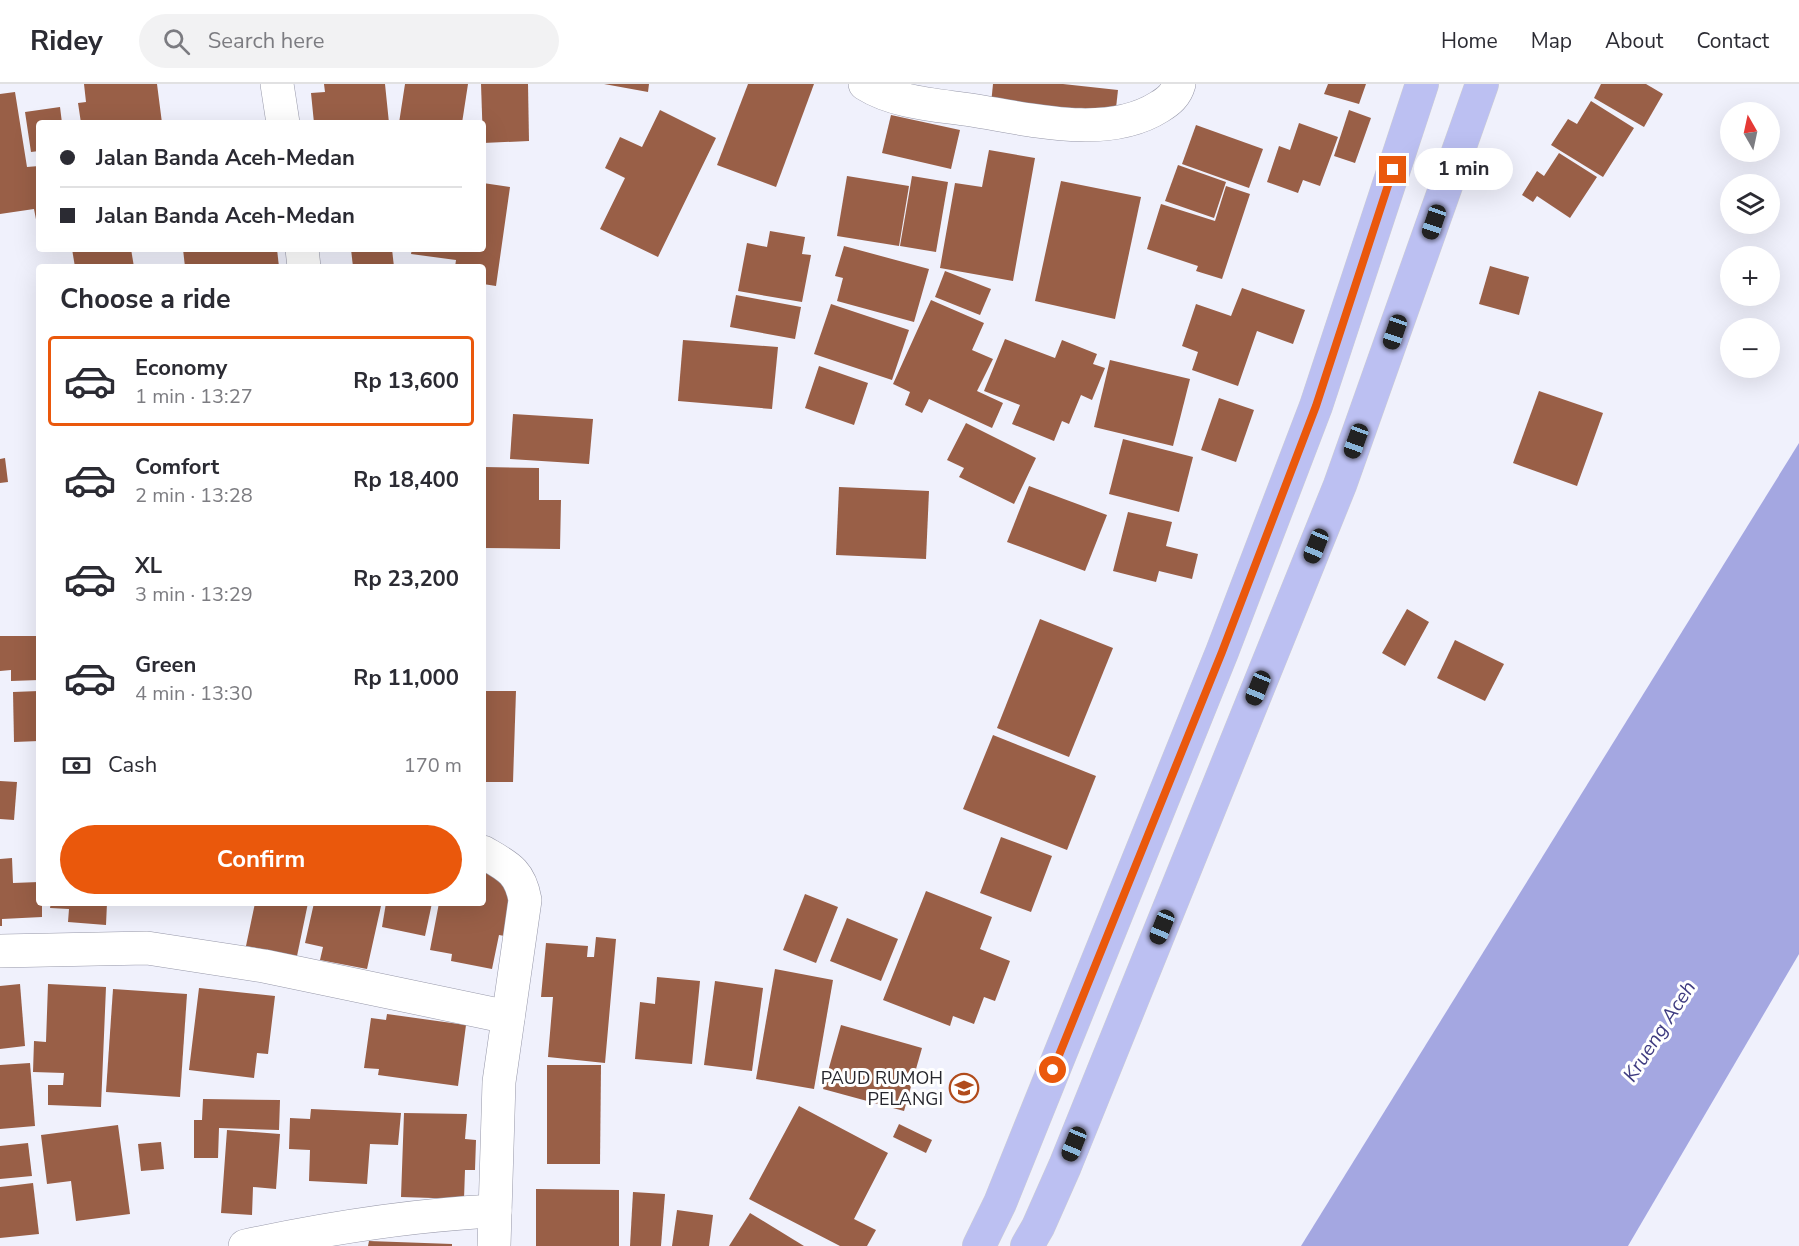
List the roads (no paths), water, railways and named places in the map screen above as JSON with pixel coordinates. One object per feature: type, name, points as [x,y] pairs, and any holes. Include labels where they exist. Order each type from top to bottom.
[{"type":"highway","points":[[979,1246],[1000,1203],[1222,652],[1316,406],[1422,84]]},
{"type":"highway","points":[[1027,1246],[1065,1166],[1340,485],[1482,84]]},
{"type":"highway","points":[[1222,652],[1267,666]]},
{"type":"street","points":[[277,84],[283,120]]},
{"type":"street","points":[[865,84],[874,90],[913,101],[1056,124],[1105,124],[1128,121],[1155,110],[1172,98],[1179,84]]},
{"type":"street","points":[[486,854],[514,872],[522,884],[525,900],[499,1082],[499,1148],[494,1246]]},
{"type":"street","points":[[0,951],[147,948],[264,966],[508,1017]]},
{"type":"street","points":[[245,1246],[328,1228],[448,1213],[495,1211]]},
{"type":"water","name":"Krueng Aceh","points":[[1799,443],[1799,954],[1628,1246],[1301,1246]]},
{"type":"place","name":"PAUD RUMOH PELANGI","points":[[964,1088]]}]
